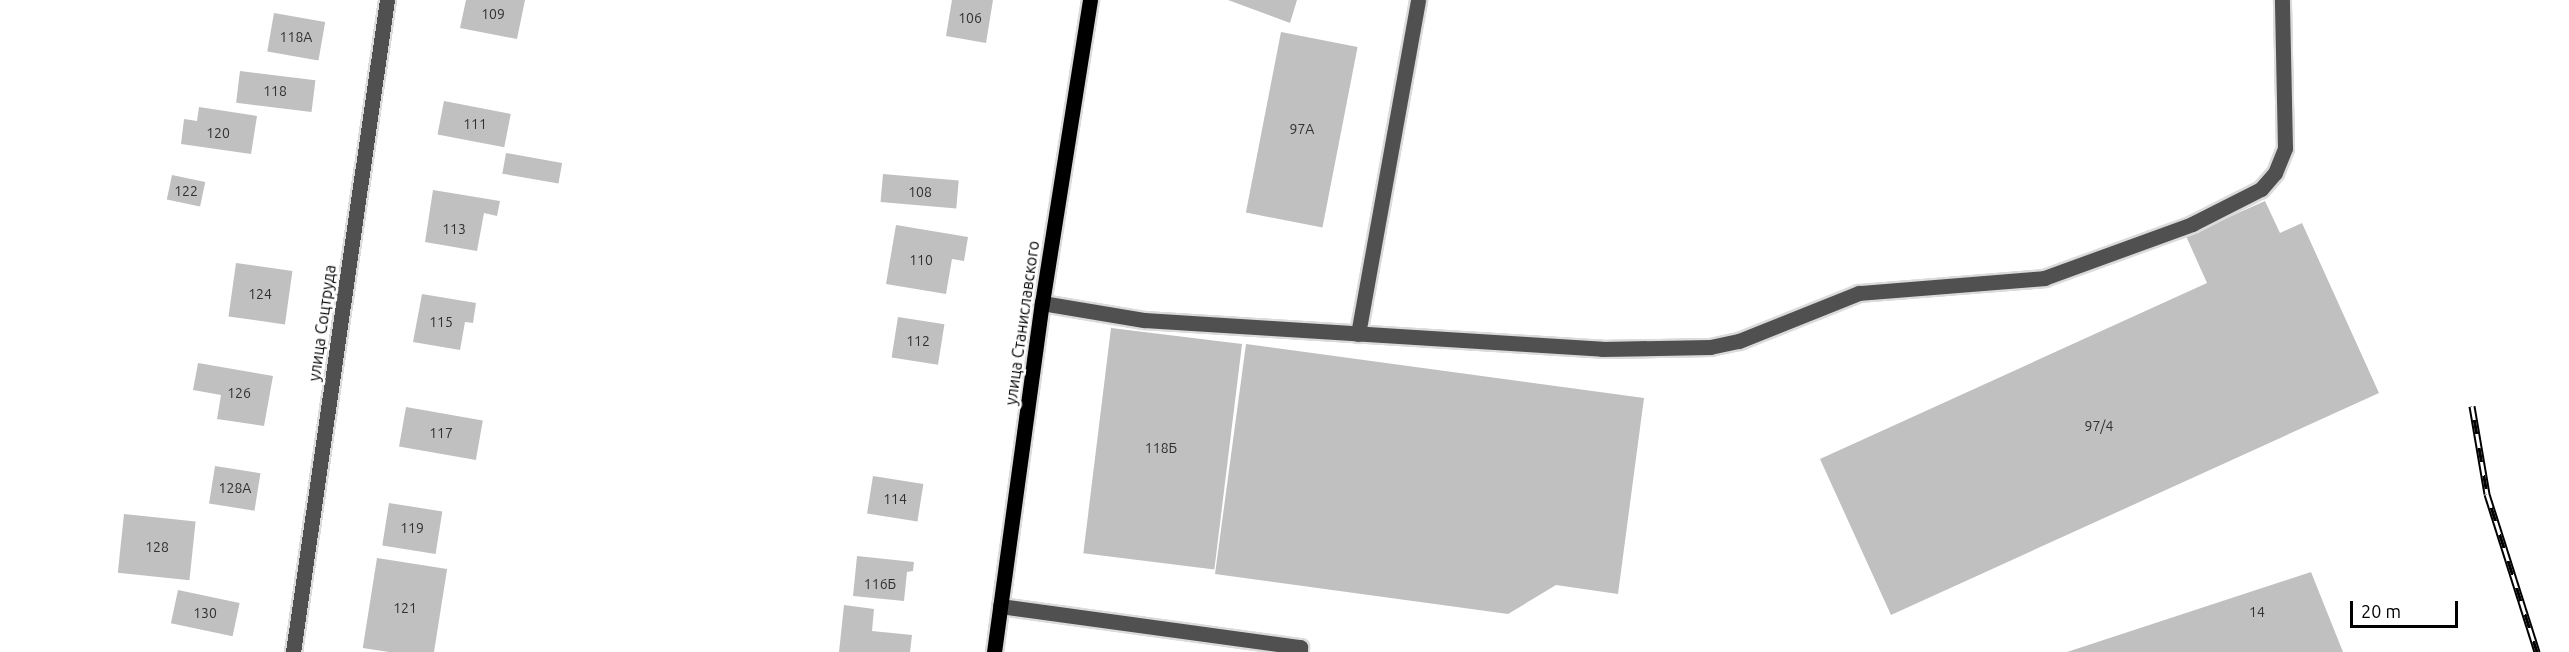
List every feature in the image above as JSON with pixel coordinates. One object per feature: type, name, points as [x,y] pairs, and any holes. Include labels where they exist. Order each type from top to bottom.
[{"type":"main road","name":"улица Станиславского","points":[[994,652],[1042,303],[1090,0]]},
{"type":"street","name":"улица Соцтруда","points":[[293,652],[387,0]]},
{"type":"street","points":[[1358,334],[1418,0]]},
{"type":"street","points":[[1042,303],[1144,320],[1602,349],[1710,348],[1739,341],[1859,293],[2044,278],[2192,224],[2261,189],[2268,181],[2285,148],[2282,0]]},
{"type":"street","points":[[1000,606],[1300,646],[1300,652]]},
{"type":"building","points":[[466,0],[525,0],[517,39],[460,28]]},
{"type":"building","points":[[952,0],[993,0],[986,43],[946,36]]},
{"type":"building","points":[[1228,0],[1297,0],[1290,23]]},
{"type":"building","points":[[274,13],[325,22],[318,60],[267,51]]},
{"type":"building","points":[[1281,32],[1358,47],[1322,228],[1246,213]]},
{"type":"building","points":[[240,71],[315,80],[312,112],[236,103]]},
{"type":"building","points":[[444,101],[511,114],[504,147],[438,134]]},
{"type":"building","points":[[199,107],[257,116],[251,154],[181,144],[184,119],[197,121]]},
{"type":"building","points":[[506,153],[562,163],[558,184],[502,174]]},
{"type":"building","points":[[883,174],[959,181],[956,209],[881,202]]},
{"type":"building","points":[[172,175],[205,182],[200,207],[167,199]]},
{"type":"building","points":[[433,190],[500,201],[497,216],[484,213],[477,251],[425,242]]},
{"type":"building","points":[[2265,201],[2280,233],[2302,223],[2379,393],[1891,615],[1820,459],[2207,283],[2186,236]]},
{"type":"building","points":[[896,225],[968,237],[964,261],[952,259],[946,294],[886,284]]},
{"type":"building","points":[[236,263],[292,271],[285,324],[228,316]]},
{"type":"building","points":[[422,294],[476,303],[473,323],[465,322],[460,350],[413,342]]},
{"type":"building","points":[[898,317],[944,324],[938,365],[892,357]]},
{"type":"building","points":[[1111,328],[1242,344],[1214,569],[1083,553]]},
{"type":"building","points":[[1246,344],[1644,398],[1618,594],[1556,585],[1508,614],[1215,574]]},
{"type":"building","points":[[198,363],[273,376],[264,426],[217,419],[221,395],[193,390]]},
{"type":"building","points":[[406,407],[483,421],[476,460],[399,446]]},
{"type":"building","points":[[215,466],[260,473],[254,511],[209,504]]},
{"type":"building","points":[[873,476],[923,484],[917,522],[867,514]]},
{"type":"building","points":[[389,503],[442,511],[436,554],[382,545]]},
{"type":"building","points":[[124,514],[196,522],[189,580],[118,573]]},
{"type":"building","points":[[857,556],[914,562],[913,571],[907,572],[904,601],[853,596]]},
{"type":"building","points":[[377,558],[447,569],[434,652],[389,652],[363,648]]},
{"type":"building","points":[[2311,572],[2343,652],[2067,652]]},
{"type":"building","points":[[178,590],[240,603],[233,636],[171,623]]},
{"type":"building","points":[[844,605],[874,609],[872,631],[912,635],[910,652],[839,652]]},
{"type":"railway","points":[[2472,406],[2487,494],[2537,652]]}]
